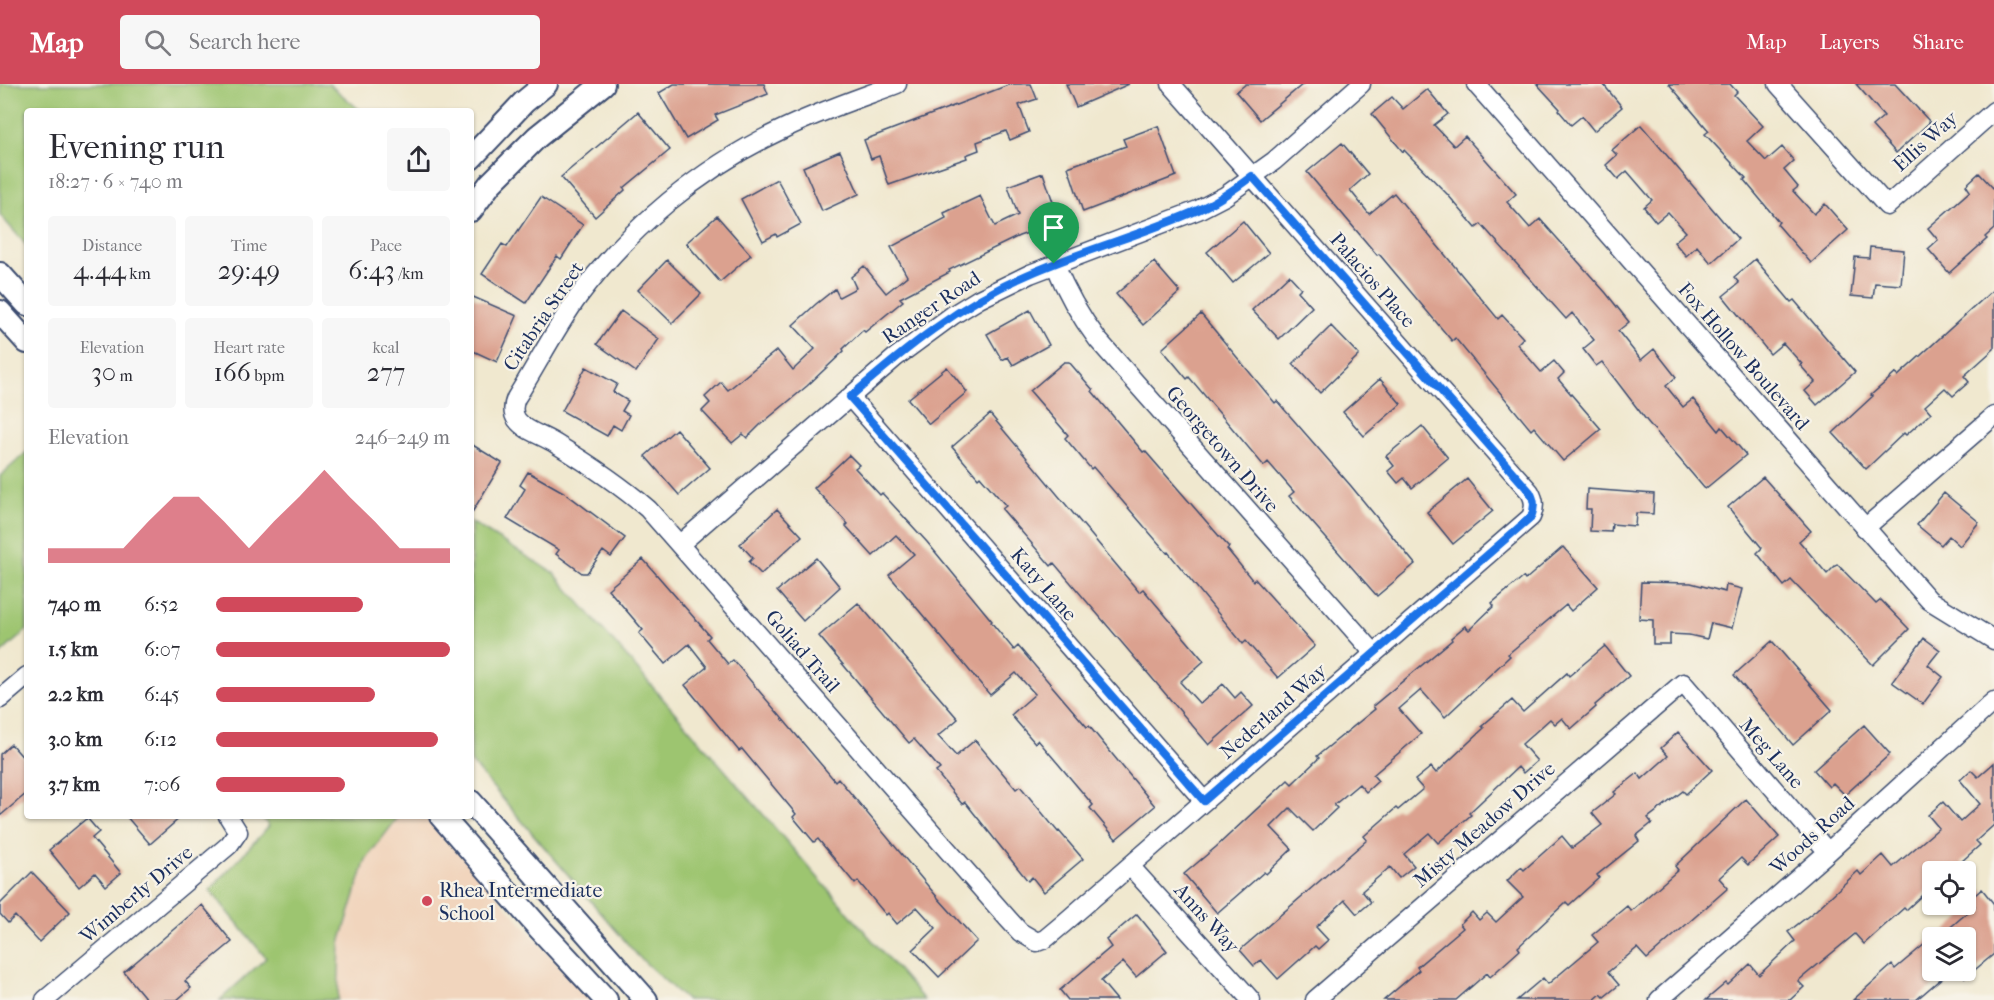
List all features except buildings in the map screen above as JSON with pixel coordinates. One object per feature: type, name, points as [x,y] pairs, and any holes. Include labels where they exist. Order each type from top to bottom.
[{"type":"street","points":[[474,155],[524,102],[546,84]]},
{"type":"street","points":[[474,206],[490,184],[537,137],[603,84]]},
{"type":"street","name":"Citabria Street","points":[[513,415],[516,398],[551,337],[579,297],[614,254],[672,199],[703,175],[778,131],[869,89],[897,84]]},
{"type":"street","name":"Palacios Place","points":[[1171,84],[1530,492],[1534,500],[1534,509]]},
{"type":"street","name":"Ranger Road","points":[[680,544],[896,357],[953,315],[1006,284],[1198,210],[1225,196],[1274,161],[1360,84]]},
{"type":"street","name":"Fox Hollow Boulevard","points":[[1476,84],[1929,600],[1994,640]]},
{"type":"street","name":"Ellis Way","points":[[1778,84],[1887,206],[1994,111]]},
{"type":"street","name":"Georgetown Drive","points":[[1054,264],[1066,293],[1098,340],[1374,653]]},
{"type":"street","points":[[0,274],[24,301]]},
{"type":"street","points":[[0,312],[24,339]]},
{"type":"street","name":"Katy Lane","points":[[850,397],[1204,801]]},
{"type":"street","name":"Goliad Trail","points":[[513,415],[519,422],[593,467],[648,509],[1020,933],[1037,942]]},
{"type":"street","points":[[1865,528],[1994,416]]},
{"type":"street","name":"Nederland Way","points":[[1037,942],[1058,929],[1531,517],[1534,509]]},
{"type":"street","points":[[0,699],[24,679]]},
{"type":"street","name":"Meg Lane","points":[[1683,683],[1828,852]]},
{"type":"street","name":"Misty Meadow Drive","points":[[1315,1000],[1683,683]]},
{"type":"street","name":"Woods Road","points":[[1659,1000],[1828,852],[1994,701]]},
{"type":"street","points":[[474,805],[646,1000]]},
{"type":"street","name":"Wimberly Drive","points":[[45,1000],[229,845],[238,832],[230,819]]},
{"type":"street","points":[[444,819],[606,1000]]},
{"type":"street","name":"Anns Way","points":[[1130,866],[1251,1000]]},
{"type":"shaded area","name":"Rhea Intermediate School","points":[[397,819],[429,819],[592,1000],[338,1000],[340,943],[366,859]]},
{"type":"green space","points":[[0,84],[329,84],[357,108],[24,108],[24,243],[0,215]]},
{"type":"green space","points":[[24,455],[24,633],[0,654],[0,476]]},
{"type":"green space","points":[[474,524],[554,573],[924,1000],[686,1000],[638,956],[474,765]]},
{"type":"green space","points":[[263,819],[397,819],[366,859],[340,943],[338,1000],[220,1000],[266,958],[210,890],[269,826]]},
{"type":"place","name":"Rhea Intermediate School","points":[[427,901]]},
{"type":"route","points":[[1252,176],[1530,492],[1534,500],[1531,517],[1204,801],[850,397],[896,357],[953,315],[1006,284],[1054,264],[1198,210],[1225,196],[1252,176]]}]
